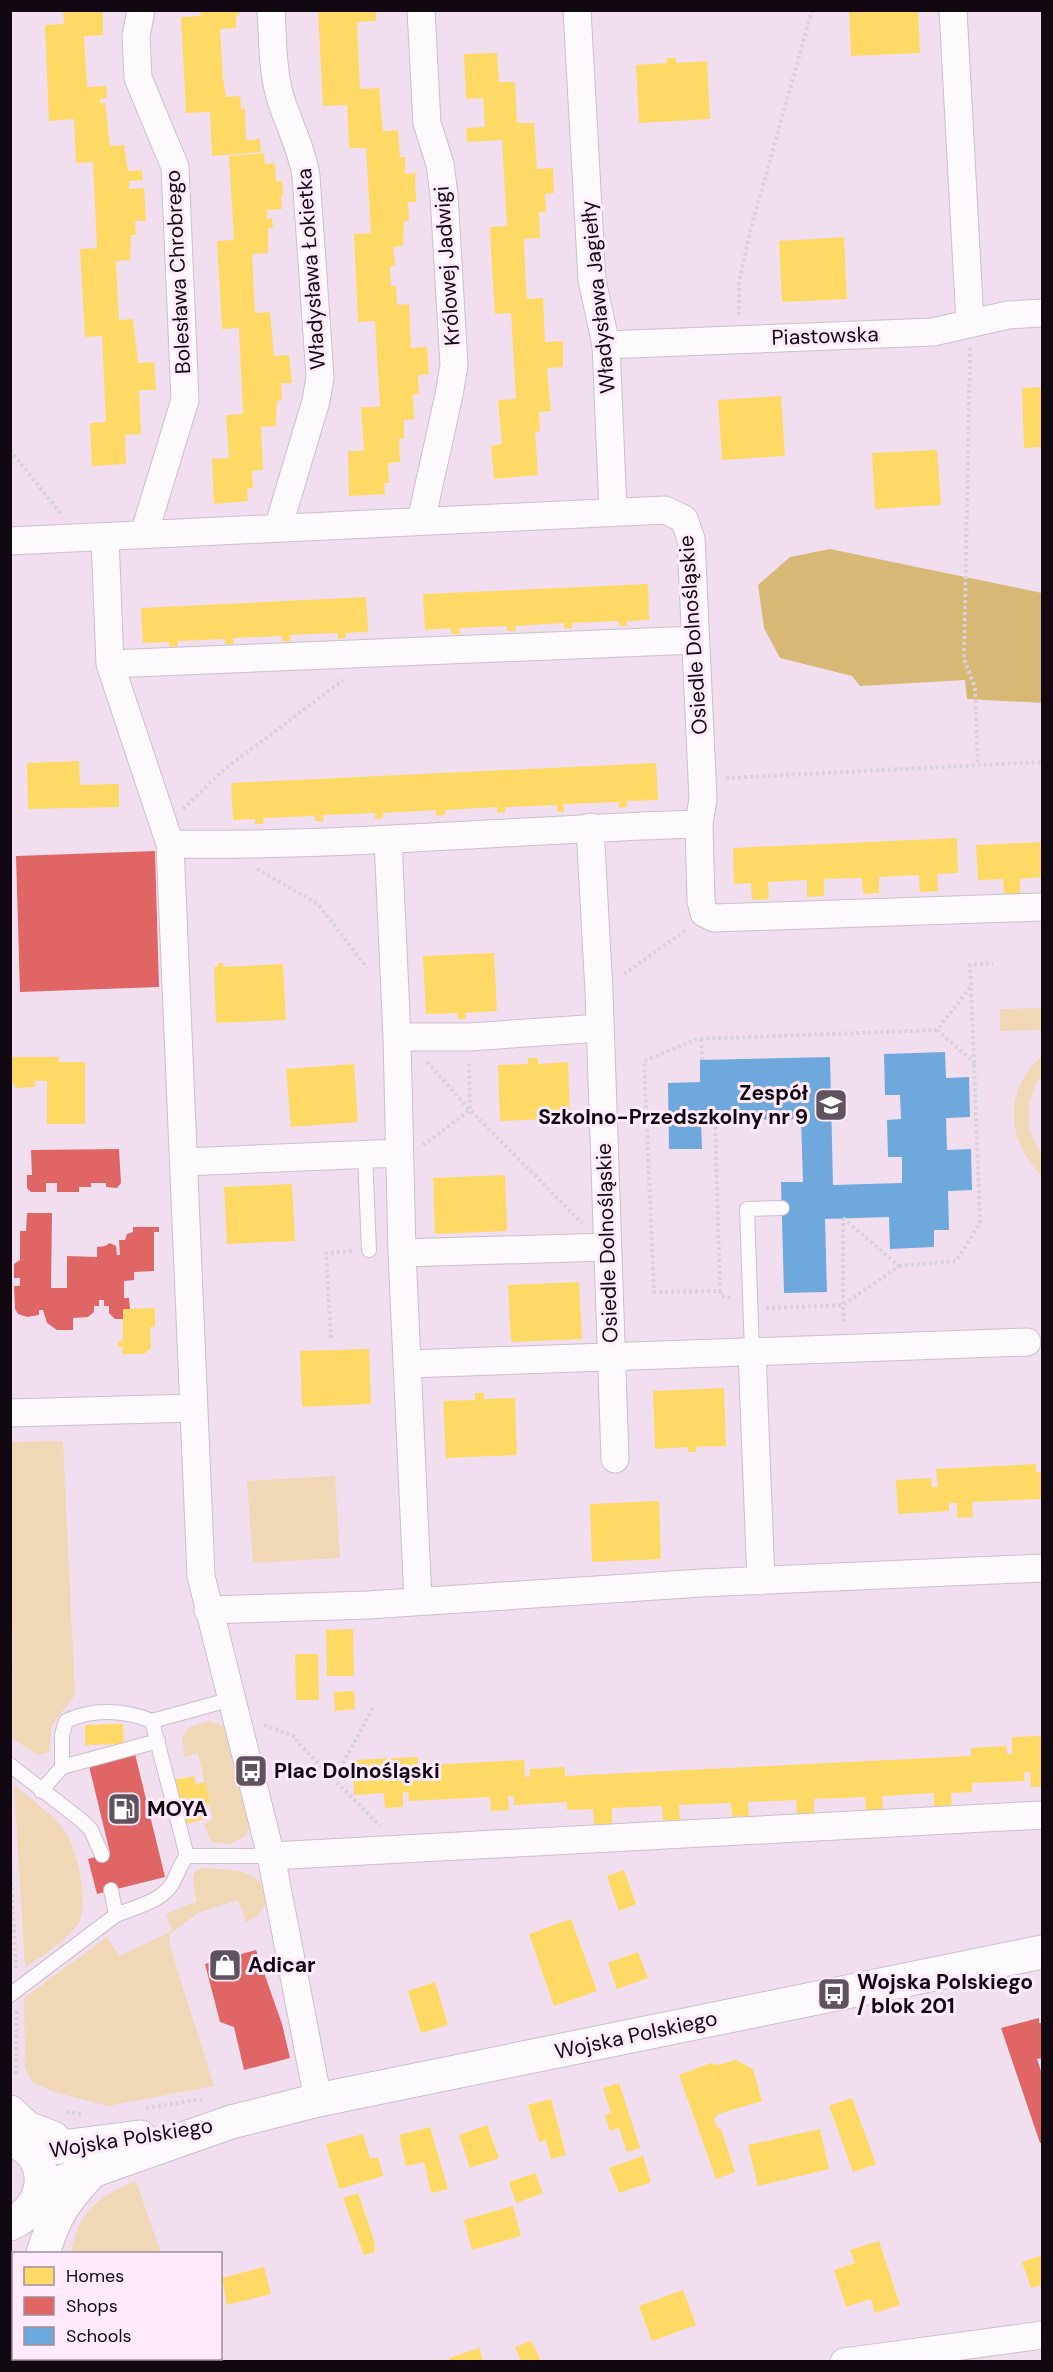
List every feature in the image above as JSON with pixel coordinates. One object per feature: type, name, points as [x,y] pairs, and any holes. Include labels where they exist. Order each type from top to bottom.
[{"type":"street","name":"Bolesława Chrobrego","points":[[141,10],[136,36],[138,78],[175,167],[185,400],[144,534]]},
{"type":"street","name":"Władysława Łokietka","points":[[271,10],[276,80],[283,106],[302,150],[306,176],[320,377],[316,401],[278,528]]},
{"type":"street","name":"Królowej Jadwigi","points":[[420,521],[454,365],[444,195],[440,164],[427,123],[421,10]]},
{"type":"street","name":"Władysława Jagiełły","points":[[577,10],[592,280],[606,345],[613,511]]},
{"type":"street","points":[[953,10],[970,323]]},
{"type":"street","name":"Piastowska","points":[[606,345],[933,332],[1008,315],[1042,313]]},
{"type":"street","name":"Osiedle Dolnośląskie","points":[[10,541],[613,511],[665,510],[684,519],[691,538],[703,799],[699,824],[701,901],[704,913]]},
{"type":"street","points":[[105,537],[110,664],[170,844],[201,1576],[272,1856],[318,2100]]},
{"type":"street","points":[[110,664],[695,640]]},
{"type":"street","points":[[170,844],[388,840],[590,827],[699,824]]},
{"type":"street","name":"Osiedle Dolnośląskie","points":[[590,827],[599,992],[615,1459]]},
{"type":"street","points":[[388,840],[396,1005],[401,1037],[399,1153],[402,1253],[418,1601]]},
{"type":"street","points":[[704,913],[714,918],[1042,907]]},
{"type":"street","points":[[401,1037],[469,1037],[600,1028]]},
{"type":"street","points":[[185,1162],[399,1153]]},
{"type":"street","points":[[402,1253],[606,1247]]},
{"type":"street","points":[[408,1364],[1027,1342]]},
{"type":"street","points":[[752,1352],[760,1581]]},
{"type":"street","points":[[10,1413],[193,1408]]},
{"type":"street","points":[[208,1610],[1042,1568]]},
{"type":"street","points":[[272,1856],[1042,1815]]},
{"type":"street","name":"Wojska Polskiego","points":[[41,2189],[85,2158],[221,2110],[318,2100],[1042,1952]]},
{"type":"street","points":[[10,2112],[27,2128],[85,2158],[61,2208],[44,2252]]},
{"type":"street","points":[[20,2145],[41,2176],[38,2200],[18,2221],[29,2252]]},
{"type":"street","name":"Wojska Polskiego","points":[[20,2145],[85,2158]]},
{"type":"street","points":[[844,2361],[1042,2335]]},
{"type":"lane","points":[[365,1155],[369,1250]]},
{"type":"lane","points":[[752,1352],[747,1209],[782,1208]]},
{"type":"lane","points":[[62,1767],[62,1735],[66,1721],[82,1714],[130,1712],[152,1721],[232,1699]]},
{"type":"lane","points":[[152,1721],[187,1856]]},
{"type":"lane","points":[[41,1791],[62,1767],[158,1741]]},
{"type":"lane","points":[[10,1765],[91,1830],[102,1855]]},
{"type":"lane","points":[[14,1999],[116,1915],[168,1890],[179,1865],[187,1856],[272,1856]]},
{"type":"lane","points":[[111,1890],[116,1915]]},
{"type":"path","points":[[739,340],[739,282],[812,10]]},
{"type":"path","points":[[970,323],[964,659],[975,687],[978,765]]},
{"type":"path","points":[[10,450],[65,519]]},
{"type":"path","points":[[176,815],[221,772],[353,672],[355,654]]},
{"type":"path","points":[[702,779],[1042,762]]},
{"type":"path","points":[[256,868],[318,903],[396,1005]]},
{"type":"path","points":[[599,992],[683,932],[704,913]]},
{"type":"path","points":[[751,1308],[843,1305],[899,1266],[956,1261],[980,1223],[970,965],[993,963]]},
{"type":"path","points":[[937,1030],[971,986]]},
{"type":"path","points":[[715,1121],[720,1291],[654,1292],[644,1061],[701,1039],[937,1030],[974,1062]]},
{"type":"path","points":[[401,1037],[606,1247]]},
{"type":"path","points":[[469,1037],[470,1110]]},
{"type":"path","points":[[701,1039],[702,1060]]},
{"type":"path","points":[[399,1153],[410,1155],[470,1110]]},
{"type":"path","points":[[843,1305],[843,1218],[899,1266]]},
{"type":"path","points":[[331,1338],[326,1252],[369,1250]]},
{"type":"path","points":[[334,1779],[373,1708]]},
{"type":"path","points":[[255,1722],[296,1737],[297,1742],[384,1829],[394,1850]]},
{"type":"path","points":[[10,1858],[17,1977]]},
{"type":"path","points":[[14,1999],[16,2074]]},
{"type":"path","points":[[145,2108],[221,2110]]},
{"type":"shaded area","points":[[830,549],[1042,593],[1042,703],[967,699],[965,680],[860,686],[852,676],[780,658],[764,628],[758,585],[790,557]]},
{"type":"shaded area","points":[[1042,1008],[1042,1030],[1000,1031],[1000,1009]]},
{"type":"shaded area","points":[[1042,1056],[1042,1077],[1037,1082],[1029,1103],[1029,1129],[1042,1156],[1042,1176],[1021,1148],[1014,1116],[1015,1100],[1020,1084],[1029,1069]]},
{"type":"shaded area","points":[[63,1441],[75,1695],[52,1725],[49,1752],[38,1755],[13,1739],[11,1442]]},
{"type":"shaded area","points":[[335,1476],[340,1558],[253,1563],[247,1481]]},
{"type":"shaded area","points":[[210,1721],[227,1727],[251,1824],[246,1836],[229,1844],[211,1842],[204,1824],[213,1820],[198,1753],[185,1757],[182,1740],[189,1727]]},
{"type":"shaded area","points":[[14,1785],[48,1813],[65,1831],[74,1849],[83,1900],[80,1920],[71,1933],[25,1968]]},
{"type":"shaded area","points":[[203,1868],[237,1871],[252,1876],[264,1888],[266,1896],[266,1903],[262,1910],[246,1922],[238,1900],[198,1913],[170,1934],[169,1943],[214,2086],[108,2106],[54,2092],[32,2082],[25,2068],[24,1998],[107,1937],[119,1956],[172,1931],[166,1914],[196,1902],[193,1878],[195,1871]]},
{"type":"shaded area","points":[[136,2181],[161,2252],[71,2252],[79,2227],[92,2207],[123,2186]]},
{"type":"building: Homes","points":[[63,10],[103,10],[103,35],[84,36],[87,87],[106,86],[107,98],[100,99],[100,103],[105,103],[110,146],[124,145],[128,171],[142,170],[143,180],[129,181],[129,189],[144,188],[146,221],[135,221],[136,235],[131,235],[130,260],[116,261],[119,320],[133,319],[138,363],[154,362],[156,390],[139,390],[141,434],[125,435],[126,464],[92,466],[90,423],[106,422],[102,336],[85,337],[80,249],[97,248],[93,162],[76,163],[74,119],[49,121],[45,25],[64,24]]},
{"type":"building: Homes","points":[[200,10],[239,10],[239,15],[236,15],[236,28],[220,29],[223,79],[226,97],[240,96],[241,109],[245,109],[246,140],[260,139],[261,152],[212,156],[210,112],[186,113],[181,17],[201,16]]},
{"type":"building: Homes","points":[[318,10],[376,10],[376,21],[357,22],[360,89],[379,88],[383,131],[398,130],[400,157],[405,157],[405,174],[419,173],[415,175],[416,202],[408,202],[409,221],[404,221],[403,246],[393,247],[395,266],[390,266],[391,286],[396,286],[397,305],[409,304],[411,348],[427,347],[429,374],[418,375],[419,394],[413,394],[414,419],[404,420],[404,438],[399,439],[400,462],[388,463],[389,483],[384,483],[385,494],[349,496],[348,451],[364,451],[361,407],[380,407],[375,321],[358,322],[354,234],[371,233],[366,148],[349,148],[347,105],[323,106]]},
{"type":"building: Homes","points":[[849,10],[918,10],[920,53],[851,56]]},
{"type":"building: Homes","points":[[497,53],[499,82],[515,82],[517,123],[534,123],[537,169],[553,168],[554,193],[545,194],[546,212],[539,212],[540,238],[524,239],[525,269],[527,299],[543,298],[545,342],[563,341],[563,367],[547,368],[551,411],[539,412],[540,431],[535,432],[538,475],[494,479],[491,446],[502,444],[498,400],[516,399],[511,313],[495,314],[492,270],[490,227],[507,226],[502,140],[467,142],[466,128],[485,127],[483,98],[466,99],[464,54]]},
{"type":"building: Homes","points":[[667,58],[676,58],[676,63],[707,61],[710,119],[639,123],[636,65],[667,63]]},
{"type":"building: Homes","points":[[264,153],[265,164],[275,163],[276,181],[282,181],[283,195],[281,196],[282,209],[267,210],[267,219],[272,218],[273,228],[268,228],[268,253],[252,254],[255,313],[270,312],[274,356],[289,355],[292,383],[281,383],[282,400],[277,401],[276,426],[261,427],[263,470],[252,471],[253,488],[247,489],[248,501],[214,504],[212,459],[229,458],[226,415],[243,414],[239,328],[222,329],[217,241],[234,240],[229,156]]},
{"type":"building: Homes","points":[[844,237],[847,299],[782,302],[779,241]]},
{"type":"building: Homes","points":[[1042,387],[1042,447],[1024,448],[1022,388]]},
{"type":"building: Homes","points":[[781,396],[785,456],[722,460],[718,400]]},
{"type":"building: Homes","points":[[937,450],[941,505],[875,509],[872,453]]},
{"type":"building: Homes","points":[[648,584],[649,620],[627,621],[627,626],[619,626],[619,621],[572,623],[572,628],[564,629],[564,623],[515,626],[516,631],[507,631],[507,626],[459,628],[460,634],[451,634],[451,628],[425,630],[423,594]]},
{"type":"building: Homes","points":[[366,597],[368,632],[346,633],[346,638],[338,639],[338,633],[290,635],[291,641],[282,641],[282,636],[233,638],[234,644],[225,644],[225,639],[178,641],[178,646],[169,647],[169,642],[143,643],[141,608]]},
{"type":"building: Homes","points":[[79,761],[80,785],[119,784],[119,807],[28,809],[27,763]]},
{"type":"building: Homes","points":[[656,763],[658,800],[627,801],[627,807],[619,808],[619,802],[563,804],[564,812],[558,812],[557,805],[505,807],[505,812],[497,813],[497,807],[445,810],[445,815],[436,816],[436,810],[383,813],[383,818],[375,819],[375,813],[323,815],[324,821],[315,821],[315,816],[263,818],[263,824],[255,824],[255,819],[233,820],[231,783]]},
{"type":"building: Homes","points":[[957,838],[958,873],[937,874],[938,891],[920,892],[919,875],[879,877],[879,893],[863,894],[862,878],[824,879],[824,896],[807,897],[807,880],[768,882],[769,899],[752,900],[751,883],[734,884],[733,848]]},
{"type":"building: Homes","points":[[1042,842],[1042,877],[1020,879],[1020,895],[1004,896],[1003,879],[978,880],[976,845]]},
{"type":"building: Homes","points":[[494,953],[497,1011],[465,1013],[466,1019],[458,1019],[457,1013],[426,1014],[423,956]]},
{"type":"building: Homes","points":[[218,963],[223,963],[224,967],[283,964],[286,1020],[216,1023],[214,967],[218,967]]},
{"type":"building: Homes","points":[[12,1057],[59,1057],[59,1062],[85,1062],[85,1124],[47,1124],[47,1081],[35,1081],[35,1087],[16,1088],[12,1082]]},
{"type":"building: Homes","points":[[528,1058],[538,1058],[538,1064],[568,1062],[570,1118],[500,1121],[498,1065],[528,1064]]},
{"type":"building: Homes","points":[[354,1064],[358,1122],[291,1127],[286,1069]]},
{"type":"building: Homes","points":[[505,1175],[507,1231],[435,1234],[433,1178]]},
{"type":"building: Homes","points":[[292,1184],[295,1241],[227,1244],[224,1187]]},
{"type":"building: Homes","points":[[579,1282],[582,1339],[511,1342],[508,1285]]},
{"type":"building: Homes","points":[[155,1308],[155,1327],[150,1327],[151,1348],[144,1354],[122,1354],[123,1347],[118,1347],[118,1341],[123,1341],[123,1309]]},
{"type":"building: Homes","points":[[369,1349],[371,1404],[302,1407],[300,1351]]},
{"type":"building: Homes","points":[[724,1388],[726,1446],[696,1447],[696,1452],[688,1452],[688,1447],[655,1449],[653,1391]]},
{"type":"building: Homes","points":[[475,1393],[484,1393],[484,1399],[515,1398],[517,1455],[446,1458],[443,1401],[475,1400]]},
{"type":"building: Homes","points":[[1036,1464],[1036,1472],[1042,1472],[1042,1499],[972,1502],[973,1517],[957,1518],[957,1503],[949,1503],[949,1511],[898,1514],[896,1480],[931,1478],[932,1487],[938,1487],[936,1469]]},
{"type":"building: Homes","points":[[659,1501],[661,1559],[592,1562],[590,1504]]},
{"type":"building: Homes","points":[[353,1629],[354,1676],[327,1676],[326,1630]]},
{"type":"building: Homes","points":[[295,1654],[318,1654],[319,1700],[296,1700]]},
{"type":"building: Homes","points":[[354,1691],[355,1709],[335,1711],[334,1692]]},
{"type":"building: Homes","points":[[123,1724],[124,1744],[85,1745],[85,1725]]},
{"type":"building: Homes","points":[[1042,1736],[1042,1787],[1031,1787],[1030,1772],[1024,1772],[1025,1781],[972,1783],[972,1792],[951,1793],[952,1808],[934,1809],[934,1793],[882,1796],[883,1811],[866,1811],[865,1797],[814,1799],[814,1814],[797,1815],[796,1800],[748,1802],[749,1816],[732,1817],[731,1803],[679,1805],[680,1820],[663,1820],[662,1806],[612,1808],[612,1824],[594,1824],[593,1809],[567,1810],[567,1802],[514,1805],[514,1796],[508,1796],[509,1810],[491,1811],[490,1797],[409,1801],[408,1792],[403,1792],[403,1807],[385,1808],[384,1793],[354,1795],[353,1760],[418,1757],[418,1774],[424,1774],[424,1765],[524,1760],[525,1777],[530,1777],[530,1769],[565,1767],[565,1776],[971,1756],[971,1748],[1006,1746],[1007,1754],[1012,1754],[1012,1737]]},
{"type":"building: Homes","points":[[194,1776],[196,1784],[205,1782],[210,1804],[202,1806],[205,1819],[186,1824],[175,1780]]},
{"type":"building: Homes","points":[[624,1870],[636,1904],[619,1911],[607,1876]]},
{"type":"building: Homes","points":[[571,1919],[597,1991],[554,2006],[529,1934]]},
{"type":"building: Homes","points":[[638,1952],[648,1978],[617,1989],[608,1963]]},
{"type":"building: Homes","points":[[435,1982],[448,2025],[421,2033],[408,1991]]},
{"type":"building: Homes","points":[[736,2060],[753,2069],[762,2101],[718,2114],[714,2120],[718,2129],[721,2129],[735,2172],[716,2179],[679,2075],[711,2063],[717,2065]]},
{"type":"building: Homes","points":[[619,2083],[640,2148],[627,2152],[619,2128],[610,2131],[605,2115],[611,2113],[603,2088]]},
{"type":"building: Homes","points":[[852,2098],[876,2164],[853,2172],[829,2106]]},
{"type":"building: Homes","points":[[551,2099],[566,2155],[551,2159],[546,2140],[539,2142],[528,2105]]},
{"type":"building: Homes","points":[[487,2125],[499,2158],[470,2168],[459,2135]]},
{"type":"building: Homes","points":[[430,2127],[448,2189],[431,2193],[424,2162],[406,2166],[399,2135]]},
{"type":"building: Homes","points":[[820,2129],[829,2169],[758,2186],[748,2145]]},
{"type":"building: Homes","points":[[363,2134],[370,2159],[378,2157],[383,2176],[339,2189],[326,2144]]},
{"type":"building: Homes","points":[[643,2156],[651,2182],[619,2193],[609,2168]]},
{"type":"building: Homes","points":[[535,2173],[543,2193],[516,2203],[509,2182]]},
{"type":"building: Homes","points":[[358,2193],[374,2240],[375,2252],[364,2255],[343,2198]]},
{"type":"building: Homes","points":[[513,2206],[521,2236],[472,2250],[464,2220]]},
{"type":"building: Homes","points":[[879,2241],[900,2305],[875,2313],[871,2299],[846,2307],[834,2270],[855,2263],[850,2250]]},
{"type":"building: Homes","points":[[1042,2255],[1042,2285],[1031,2288],[1022,2262]]},
{"type":"building: Homes","points":[[264,2267],[271,2294],[227,2305],[222,2278]]},
{"type":"building: Homes","points":[[683,2290],[696,2325],[652,2341],[639,2306]]},
{"type":"building: Homes","points":[[531,2341],[540,2359],[521,2361],[515,2347]]},
{"type":"building: Homes","points":[[479,2348],[483,2361],[450,2361],[449,2358]]},
{"type":"building: Shops","points":[[155,851],[159,987],[20,992],[16,856]]},
{"type":"building: Shops","points":[[119,1149],[121,1183],[117,1188],[106,1187],[106,1183],[91,1183],[91,1187],[79,1187],[79,1192],[57,1192],[57,1183],[46,1183],[46,1192],[31,1192],[27,1188],[27,1175],[32,1175],[31,1150]]},
{"type":"building: Shops","points":[[27,1213],[52,1213],[51,1288],[67,1288],[67,1256],[97,1257],[97,1247],[110,1243],[116,1246],[117,1255],[120,1255],[119,1240],[125,1240],[127,1234],[133,1232],[133,1227],[159,1227],[159,1232],[154,1232],[154,1271],[134,1272],[134,1280],[124,1281],[124,1298],[129,1298],[130,1309],[123,1309],[123,1319],[115,1319],[109,1313],[109,1306],[104,1306],[104,1300],[99,1300],[99,1306],[94,1306],[94,1312],[88,1317],[73,1318],[73,1330],[57,1330],[47,1323],[43,1310],[39,1310],[39,1315],[27,1317],[18,1314],[15,1309],[14,1286],[20,1286],[20,1278],[14,1278],[14,1264],[20,1260],[20,1231],[26,1231]]},
{"type":"building: Shops","name":"MOYA","points":[[135,1754],[165,1877],[97,1894],[88,1859],[110,1853],[89,1766]]},
{"type":"building: Shops","points":[[256,1950],[282,2024],[290,2058],[244,2070],[234,2027],[220,2022],[205,1964]]},
{"type":"building: Shops","points":[[1039,2018],[1039,2023],[1042,2023],[1042,2058],[1037,2059],[1042,2074],[1042,2143],[1040,2143],[1001,2028]]},
{"type":"building: Schools","points":[[945,1052],[946,1078],[969,1077],[970,1117],[946,1118],[947,1150],[971,1149],[972,1190],[948,1191],[949,1230],[934,1230],[934,1247],[890,1249],[889,1217],[825,1219],[827,1292],[784,1293],[781,1182],[803,1182],[801,1119],[701,1121],[702,1149],[669,1149],[668,1083],[700,1082],[700,1060],[830,1057],[833,1185],[902,1183],[902,1157],[888,1157],[887,1120],[901,1119],[900,1095],[885,1095],[884,1054]]},
{"type":"place","name":"Zespół Szkolno-Przedszkolny nr 9","points":[[831,1105]]},
{"type":"place","name":"Plac Dolnośląski","points":[[251,1771]]},
{"type":"place","name":"MOYA","points":[[124,1809]]},
{"type":"place","name":"Adicar","points":[[225,1965]]},
{"type":"place","name":"Wojska Polskiego / blok 201","points":[[834,1994]]}]
